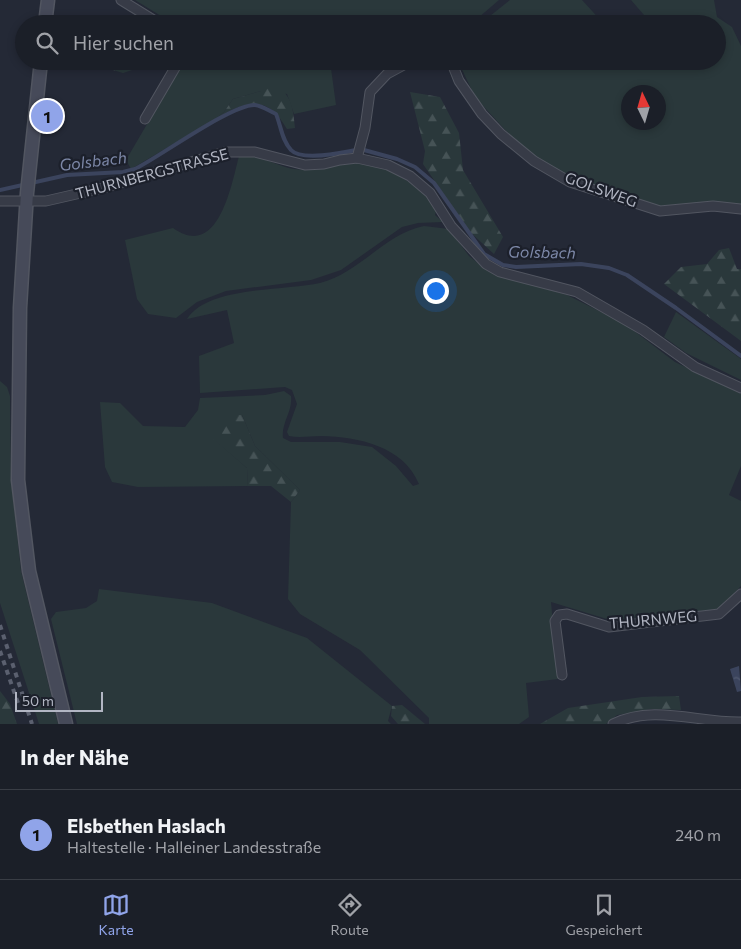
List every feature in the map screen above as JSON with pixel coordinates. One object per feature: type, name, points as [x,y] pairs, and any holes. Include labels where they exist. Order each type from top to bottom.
[{"type":"main road","points":[[47,15],[48,0]]},
{"type":"main road","points":[[40,70],[27,197],[18,375],[18,480],[29,571],[66,724]]},
{"type":"street","points":[[120,0],[145,15]]},
{"type":"street","points":[[145,119],[175,70]]},
{"type":"street","points":[[357,158],[365,128],[370,92],[387,74],[394,70]]},
{"type":"street","name":"GOLSWEG","points":[[455,70],[459,81],[482,114],[501,134],[534,160],[570,182],[660,211],[713,206],[741,208]]},
{"type":"street","name":"THURNBERGSTRASSE","points":[[0,201],[27,197],[46,202],[107,187],[225,152],[255,152],[305,165],[324,164],[357,158],[388,166],[416,182],[430,193],[451,226],[486,264],[500,272],[577,292],[643,330],[695,367],[741,388]]},
{"type":"street","name":"THURNWEG","points":[[562,676],[556,621],[559,615],[567,614],[609,627],[719,614],[741,594]]},
{"type":"street","points":[[613,724],[627,717],[646,714],[741,722]]},
{"type":"green space","points":[[135,0],[499,0],[482,15],[159,15]]},
{"type":"green space","points":[[510,0],[582,0],[596,15],[491,15]]},
{"type":"green space","points":[[631,0],[714,0],[717,15],[644,15]]},
{"type":"green space","points":[[726,23],[732,27],[741,46],[741,207],[672,210],[651,206],[582,183],[559,172],[536,158],[507,132],[475,97],[462,70],[726,70]]},
{"type":"green space","points":[[113,70],[132,70],[123,73]]},
{"type":"green space","points":[[179,70],[331,70],[336,105],[294,114],[287,94],[261,91],[233,99],[224,112],[214,120],[131,169],[126,160]]},
{"type":"green space","points":[[265,83],[280,89],[289,98],[295,128],[287,129],[274,112],[258,104],[242,106],[214,120],[224,112],[233,99],[261,91]]},
{"type":"green space","points":[[410,92],[440,97],[459,133],[463,170],[503,237],[494,254],[469,231],[423,164],[425,151]]},
{"type":"green space","points":[[239,156],[262,158],[301,170],[357,162],[383,168],[407,181],[428,198],[437,207],[435,215],[443,222],[418,223],[402,227],[341,270],[311,280],[226,291],[197,302],[176,318],[148,314],[137,299],[125,240],[173,228],[188,235],[201,235],[212,227],[220,216],[226,201]]},
{"type":"green space","points":[[424,226],[449,229],[469,256],[488,271],[567,295],[625,324],[675,362],[741,394],[741,466],[729,495],[741,501],[741,586],[720,609],[702,615],[670,615],[620,623],[551,602],[558,679],[526,683],[529,717],[519,724],[429,724],[429,718],[360,650],[300,614],[288,599],[291,502],[300,490],[255,446],[242,415],[213,438],[247,468],[248,486],[138,487],[112,482],[105,467],[100,402],[120,403],[143,426],[185,427],[198,410],[200,398],[265,395],[284,391],[291,396],[291,401],[283,438],[291,442],[340,442],[372,447],[396,466],[413,486],[419,484],[412,471],[402,461],[391,452],[378,446],[335,437],[289,436],[287,432],[297,404],[292,390],[285,387],[200,393],[199,356],[234,343],[227,310],[187,319],[197,308],[229,295],[320,283],[334,278],[348,271],[396,237]]},
{"type":"green space","points":[[729,248],[737,269],[741,269],[741,341],[664,284],[681,267],[707,264],[719,250]]},
{"type":"green space","points":[[676,312],[741,359],[741,380],[686,353],[664,337]]},
{"type":"green space","points":[[0,381],[7,387],[10,396],[11,479],[21,571],[58,724],[39,724],[0,603]]},
{"type":"green space","points":[[224,415],[242,415],[255,446],[300,490],[291,502],[271,486],[248,486],[247,468],[212,438],[222,430]]},
{"type":"green space","points":[[99,589],[212,603],[307,638],[392,706],[388,721],[391,724],[77,724],[51,619],[56,612],[86,608],[97,601]]},
{"type":"green space","points":[[0,691],[10,704],[17,724],[0,724]]},
{"type":"green space","points":[[679,696],[681,710],[652,709],[617,715],[606,724],[540,724],[568,708],[642,697]]},
{"type":"green space","points":[[402,705],[425,724],[398,724],[391,716],[392,706]]},
{"type":"water","points":[[739,666],[741,691],[737,692],[730,669]]},
{"type":"waterway","name":"Golsbach","points":[[0,190],[67,175],[123,172],[135,169],[214,121],[244,107],[255,105],[276,114],[288,146],[296,153],[312,156],[356,150]]},
{"type":"waterway","name":"Golsbach","points":[[364,150],[397,159],[415,167],[434,183],[484,254],[503,265],[516,267],[581,264],[609,268],[627,275],[741,356]]},
{"type":"railway","points":[[0,625],[32,724]]},
{"type":"railway","points":[[0,651],[19,706]]},
{"type":"place","name":"Elsbethen Haslach","points":[[47,116]]}]
